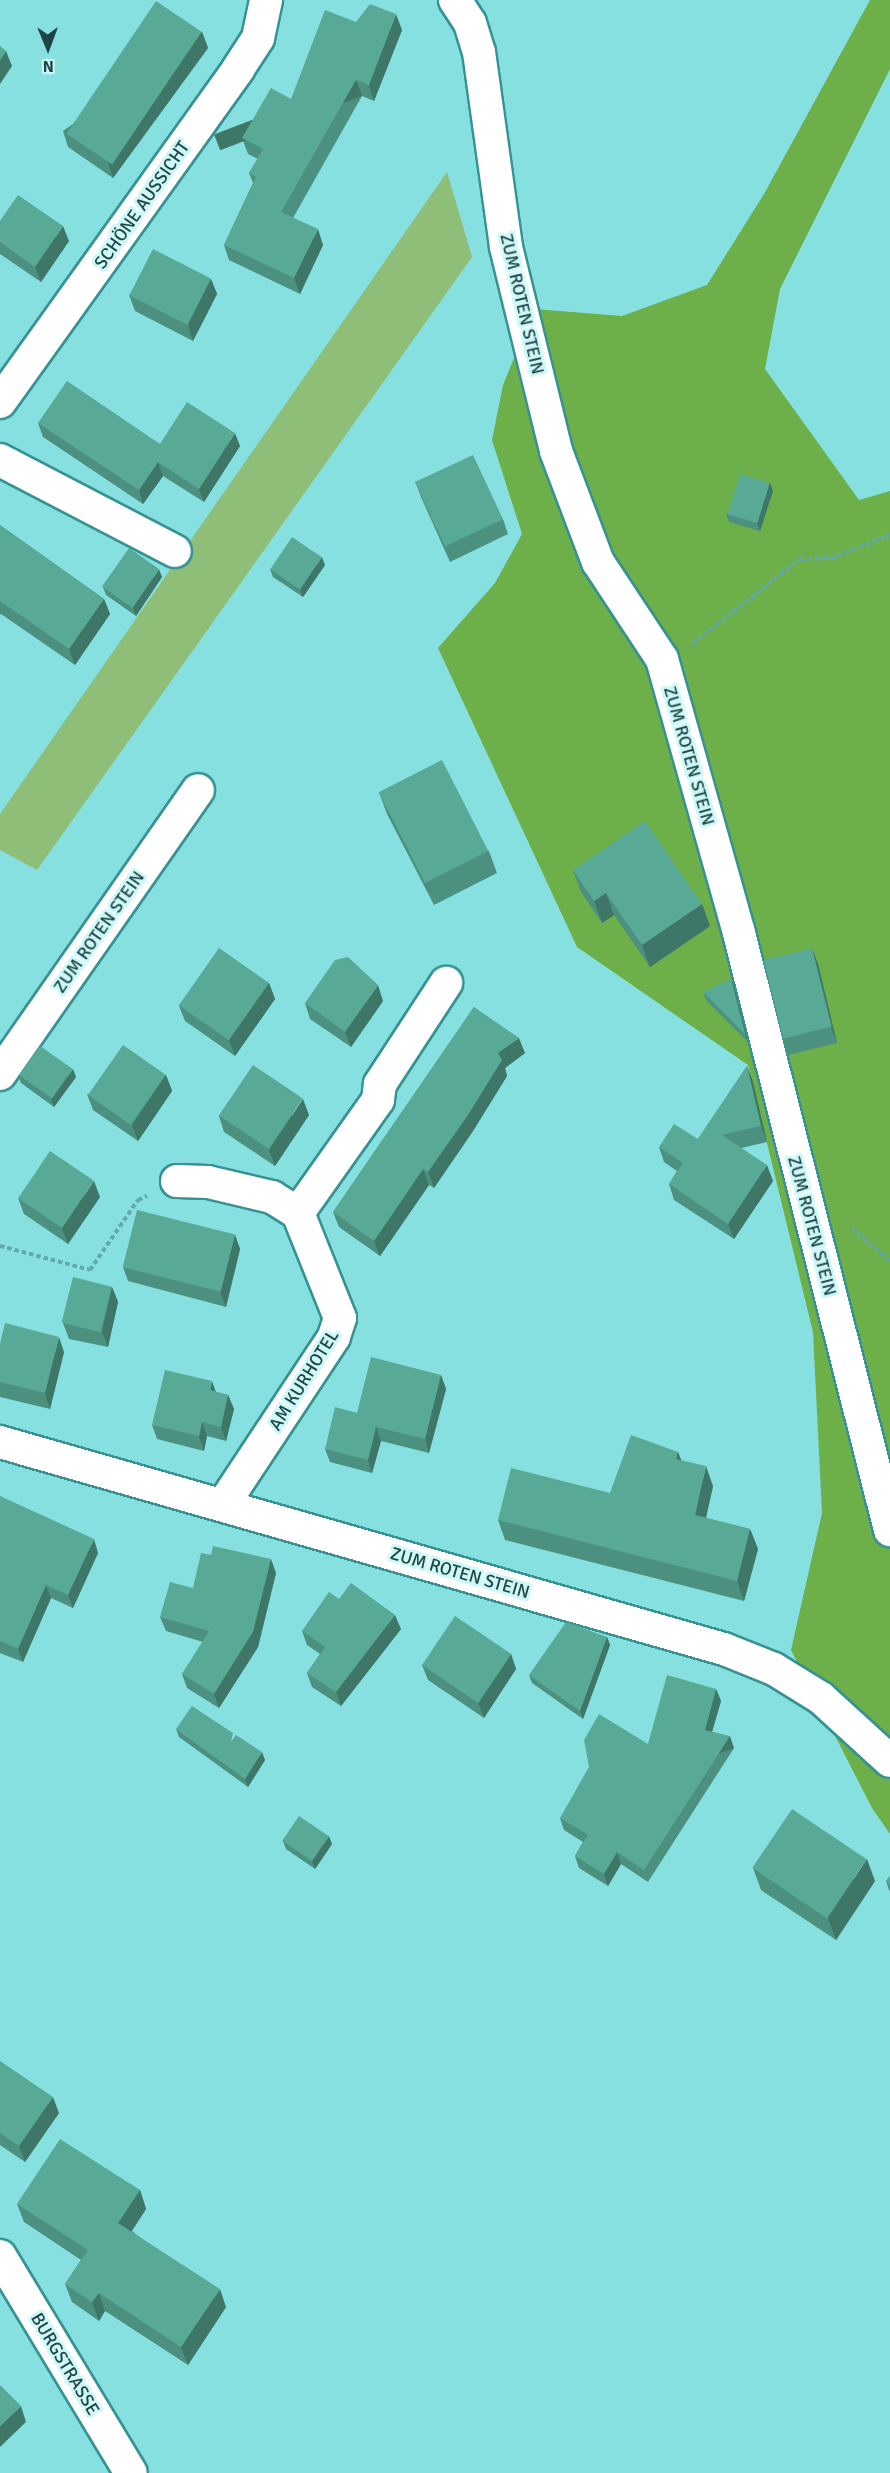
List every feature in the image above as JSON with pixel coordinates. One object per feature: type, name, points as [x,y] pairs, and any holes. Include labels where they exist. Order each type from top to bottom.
[{"type":"street","name":"SCHÖNE AUSSICHT","points":[[0,402],[253,45],[266,0]]},
{"type":"street","name":"ZUM ROTEN STEIN","points":[[455,0],[470,23],[479,52],[506,247],[556,451],[598,562],[662,659],[739,933],[890,1530]]},
{"type":"street","points":[[0,460],[175,551]]},
{"type":"street","name":"ZUM ROTEN STEIN","points":[[0,1074],[198,790]]},
{"type":"street","points":[[177,1181],[208,1182],[272,1197],[298,1213],[378,1100],[380,1084],[446,983]]},
{"type":"street","name":"AM KURHOTEL","points":[[223,1504],[334,1337],[340,1318],[298,1213]]},
{"type":"street","name":"ZUM ROTEN STEIN","points":[[0,1442],[724,1649],[774,1669],[821,1698],[890,1761]]},
{"type":"street","name":"BURGSTRASSE","points":[[0,2256],[131,2473]]},
{"type":"path","points":[[662,659],[696,641],[759,587],[800,559],[831,558],[890,535]]},
{"type":"path","points":[[0,1246],[90,1270],[138,1200],[177,1181]]},
{"type":"green space","points":[[870,0],[890,0],[890,69],[780,289],[765,369],[859,500],[890,491],[890,1834],[872,1808],[791,1650],[822,1513],[813,1332],[748,1065],[577,947],[438,648],[495,583],[522,534],[492,440],[503,385],[534,309],[622,316],[707,285],[764,194]]},
{"type":"green space","points":[[447,172],[472,257],[37,870],[0,850],[0,814]]},
{"type":"building","points":[[156,1],[202,32],[112,164],[67,134]]},
{"type":"building","points":[[370,4],[396,14],[369,85],[356,80],[281,212],[318,229],[294,278],[224,245],[256,177],[249,173],[263,149],[242,138],[271,88],[291,99],[325,10],[356,22]]},
{"type":"building","points":[[0,46],[6,51],[0,60]]},
{"type":"building","points":[[18,195],[63,226],[35,267],[0,242],[0,221]]},
{"type":"building","points":[[153,249],[211,279],[187,325],[129,295]]},
{"type":"building","points":[[67,381],[160,444],[187,402],[235,433],[199,489],[158,462],[139,490],[38,423]]},
{"type":"building","points":[[473,455],[503,519],[445,546],[415,482]]},
{"type":"building","points":[[740,474],[770,483],[757,523],[728,514]]},
{"type":"building","points":[[0,525],[104,599],[69,649],[0,601]]},
{"type":"building","points":[[292,537],[322,557],[300,589],[270,569]]},
{"type":"building","points":[[129,548],[159,569],[132,608],[102,587]]},
{"type":"building","points":[[442,760],[488,851],[425,883],[379,792]]},
{"type":"building","points":[[645,821],[702,904],[642,945],[606,893],[594,901],[573,870]]},
{"type":"building","points":[[219,948],[269,983],[229,1040],[179,1005]]},
{"type":"building","points":[[812,948],[832,1027],[783,1039],[763,960]]},
{"type":"building","points":[[348,957],[378,985],[345,1032],[305,1003],[335,960]]},
{"type":"building","points":[[731,979],[745,1034],[703,992]]},
{"type":"building","points":[[474,1007],[519,1038],[498,1053],[502,1060],[468,1115],[428,1172],[423,1169],[374,1241],[333,1212]]},
{"type":"building","points":[[123,1045],[166,1075],[131,1125],[88,1095]]},
{"type":"building","points":[[40,1046],[73,1069],[52,1098],[19,1075]]},
{"type":"building","points":[[253,1065],[303,1099],[269,1149],[219,1116]]},
{"type":"building","points":[[747,1066],[761,1126],[722,1135],[767,1165],[728,1224],[669,1184],[683,1163],[659,1147],[674,1124],[698,1139]]},
{"type":"building","points":[[50,1151],[94,1181],[62,1228],[18,1198]]},
{"type":"building","points":[[137,1210],[235,1234],[221,1292],[123,1267]]},
{"type":"building","points":[[73,1277],[112,1287],[100,1332],[62,1323]]},
{"type":"building","points":[[5,1323],[59,1337],[45,1393],[0,1382],[0,1344]]},
{"type":"building","points":[[371,1357],[441,1375],[425,1439],[376,1427],[368,1460],[325,1449],[335,1407],[357,1413]]},
{"type":"building","points":[[165,1370],[212,1381],[210,1390],[228,1395],[221,1427],[202,1422],[199,1436],[152,1425]]},
{"type":"building","points":[[631,1435],[678,1452],[676,1459],[706,1466],[695,1515],[750,1529],[737,1581],[498,1520],[511,1468],[610,1493]]},
{"type":"building","points":[[0,1496],[94,1539],[68,1595],[46,1585],[18,1649],[0,1641]]},
{"type":"building","points":[[213,1546],[271,1559],[253,1632],[214,1694],[182,1674],[209,1631],[160,1617],[170,1582],[193,1588],[201,1553],[211,1555]]},
{"type":"building","points":[[351,1583],[395,1615],[336,1692],[307,1673],[325,1647],[302,1631],[329,1592],[339,1599]]},
{"type":"building","points":[[455,1616],[511,1654],[478,1703],[422,1665]]},
{"type":"building","points":[[566,1622],[607,1637],[580,1711],[529,1675]]},
{"type":"building","points":[[667,1675],[716,1689],[705,1730],[730,1736],[644,1870],[617,1852],[604,1874],[575,1856],[588,1835],[560,1818],[589,1767],[584,1740],[599,1714],[648,1744]]},
{"type":"building","points":[[192,1706],[233,1733],[231,1742],[236,1735],[262,1752],[245,1779],[176,1729]]},
{"type":"building","points":[[792,1809],[867,1859],[827,1918],[752,1868]]},
{"type":"building","points":[[299,1816],[329,1836],[312,1861],[282,1841]]},
{"type":"building","points":[[0,2061],[53,2097],[19,2146],[0,2133]]},
{"type":"building","points":[[60,2139],[140,2190],[118,2223],[220,2289],[181,2347],[99,2293],[92,2302],[65,2284],[88,2250],[17,2204]]},
{"type":"building","points":[[0,2385],[21,2406],[0,2426]]}]
